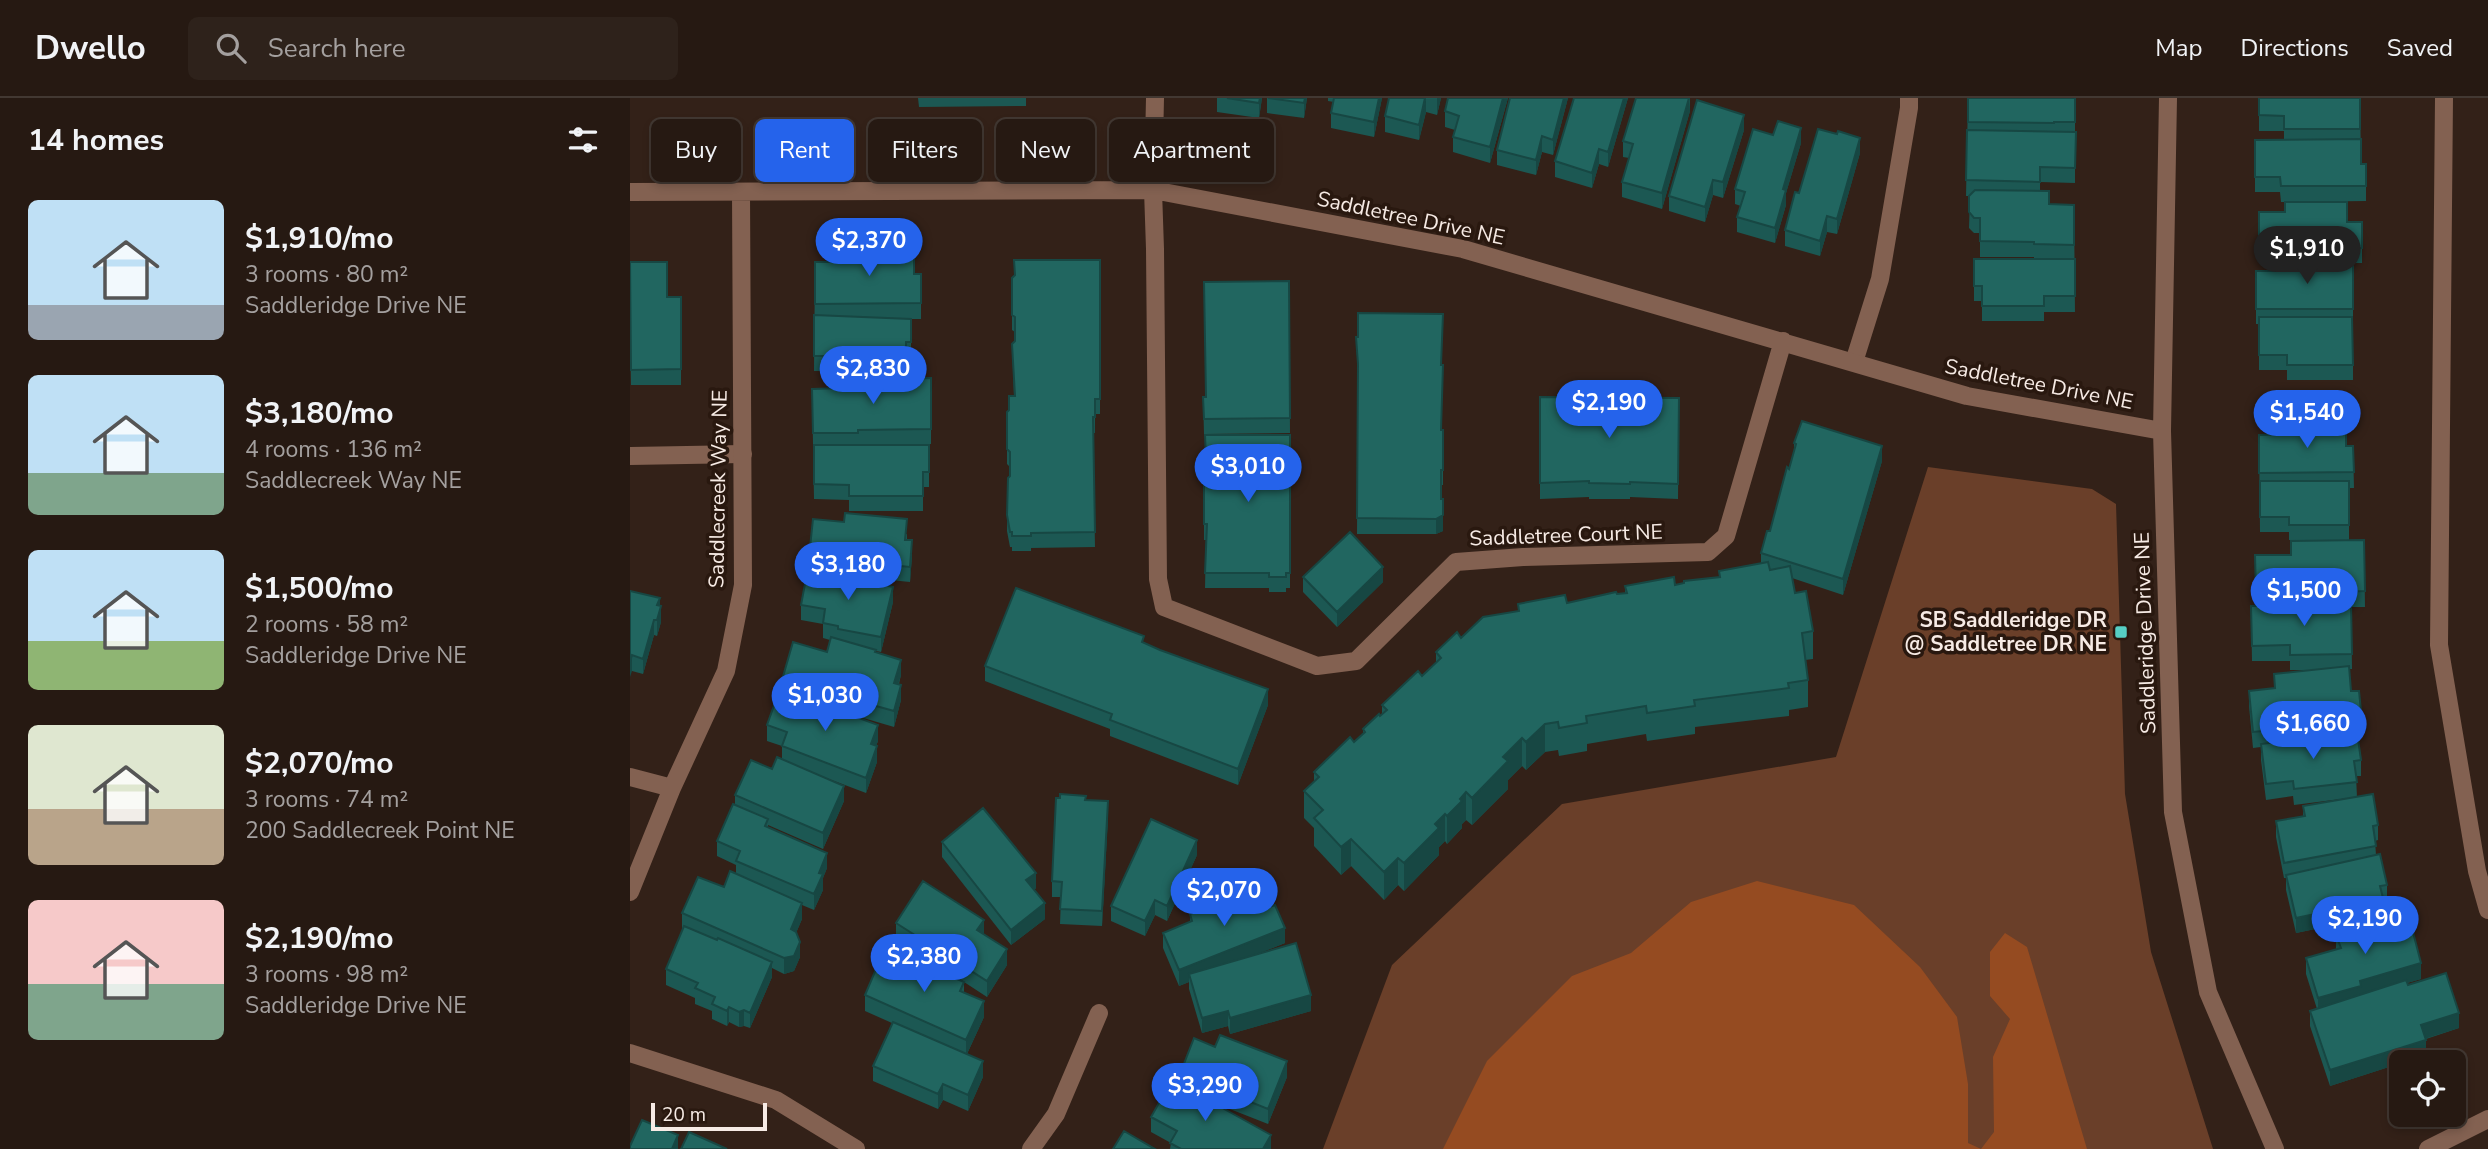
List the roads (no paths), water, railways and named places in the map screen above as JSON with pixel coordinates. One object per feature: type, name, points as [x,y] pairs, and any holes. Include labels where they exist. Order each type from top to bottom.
[{"type":"street","points":[[1153,190],[1155,98]]},
{"type":"street","points":[[1854,362],[1880,279],[1909,98]]},
{"type":"street","name":"Saddleridge Drive NE","points":[[2168,98],[2162,431],[2173,812],[2208,992],[2275,1149]]},
{"type":"street","points":[[2444,98],[2439,645],[2477,871],[2488,910]]},
{"type":"street","name":"Saddletree Drive NE","points":[[630,192],[1153,190],[1463,249],[1967,396],[2162,431]]},
{"type":"street","name":"Saddletree Court NE","points":[[1153,190],[1158,579],[1164,607],[1317,666],[1356,661],[1456,562],[1523,557],[1708,552],[1726,536],[1783,341]]},
{"type":"street","name":"Saddlecreek Way NE","points":[[630,892],[672,788],[726,671],[743,585],[741,192]]},
{"type":"street","points":[[630,456],[743,454]]},
{"type":"street","points":[[630,777],[672,788]]},
{"type":"street","points":[[1031,1149],[1056,1115],[1099,1013]]},
{"type":"street","points":[[630,1054],[776,1100],[856,1149]]},
{"type":"street","points":[[2428,1149],[2488,1119]]},
{"type":"place","name":"SB Saddleridge DR @ Saddletree DR NE","points":[[2121,632]]}]
